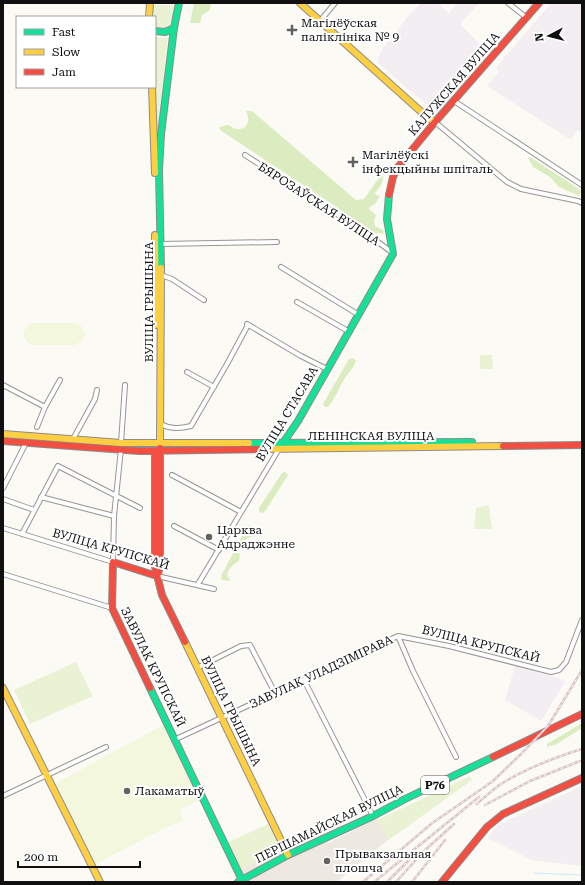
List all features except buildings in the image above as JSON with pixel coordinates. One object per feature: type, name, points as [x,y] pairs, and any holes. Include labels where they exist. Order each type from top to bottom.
[{"type":"main road","points":[[149,16],[150,3]]},
{"type":"main road","name":"ВУЛІЦА ГРЫШЫНА","points":[[179,3],[174,28],[161,134],[159,170],[157,451],[160,566],[158,576],[162,596],[288,855]]},
{"type":"main road","points":[[300,3],[427,117],[435,122]]},
{"type":"main road","name":"КАЛУЖСКАЯ ВУЛІЦА","points":[[393,254],[387,219],[389,195],[393,177],[398,167],[435,122],[539,3]]},
{"type":"main road","points":[[156,31],[163,33],[174,28]]},
{"type":"main road","name":"ВУЛІЦА ГРЫШЫНА","points":[[152,88],[158,244],[161,275],[160,424],[157,443]]},
{"type":"main road","name":"ВУЛІЦА СТАСАВА","points":[[281,445],[298,421],[393,254]]},
{"type":"main road","points":[[3,434],[73,439],[157,451]]},
{"type":"main road","points":[[3,441],[121,446],[157,443]]},
{"type":"main road","name":"ЛЕНІНСКАЯ ВУЛІЦА","points":[[515,444],[582,441]]},
{"type":"main road","name":"ЛЕНІНСКАЯ ВУЛІЦА","points":[[157,443],[281,445],[582,445]]},
{"type":"main road","name":"ЛЕНІНСКАЯ ВУЛІЦА","points":[[157,451],[281,445]]},
{"type":"main road","name":"ВУЛІЦА КРУПСКАЙ","points":[[113,562],[158,576]]},
{"type":"main road","name":"ЗАВУЛАК КРУПСКАЙ","points":[[113,562],[112,608],[176,739],[240,881]]},
{"type":"main road","points":[[3,689],[100,882]]},
{"type":"main road","name":"ПЕРШАМАЙСКАЯ ВУЛІЦА","points":[[240,881],[288,855],[373,816],[582,714]]},
{"type":"main road","points":[[443,882],[494,820],[503,814],[582,778]]},
{"type":"street","points":[[320,21],[335,3]]},
{"type":"street","points":[[508,3],[527,18]]},
{"type":"street","points":[[454,101],[582,185]]},
{"type":"street","points":[[435,122],[507,182],[520,189],[582,203]]},
{"type":"street","name":"БЯРОЗАЎСКАЯ ВУЛІЦА","points":[[245,155],[360,229],[393,254]]},
{"type":"street","points":[[158,244],[277,242]]},
{"type":"street","points":[[281,267],[359,314]]},
{"type":"street","points":[[161,275],[172,279],[204,300]]},
{"type":"street","points":[[297,302],[348,332]]},
{"type":"street","points":[[160,424],[171,428],[181,429],[191,426],[227,364],[247,324],[301,356],[327,369]]},
{"type":"street","points":[[187,372],[214,387]]},
{"type":"street","points":[[36,427],[44,407],[60,380]]},
{"type":"street","points":[[3,385],[44,407]]},
{"type":"street","name":"ЗАВУЛАК КРУПСКАЙ","points":[[113,562],[114,516],[125,386]]},
{"type":"street","points":[[73,439],[95,399],[97,390]]},
{"type":"street","points":[[3,488],[26,442]]},
{"type":"street","name":"ВУЛІЦА СТАСАВА","points":[[198,584],[281,445]]},
{"type":"street","points":[[22,534],[58,466],[140,508]]},
{"type":"street","points":[[172,475],[241,512]]},
{"type":"street","points":[[41,498],[114,516]]},
{"type":"street","points":[[3,499],[34,510]]},
{"type":"street","points":[[174,526],[219,550]]},
{"type":"street","name":"ВУЛІЦА КРУПСКАЙ","points":[[3,528],[113,562]]},
{"type":"street","points":[[3,574],[112,608]]},
{"type":"street","name":"ВУЛІЦА КРУПСКАЙ","points":[[158,576],[198,584],[214,589]]},
{"type":"street","name":"ВУЛІЦА КРУПСКАЙ","points":[[398,636],[449,646],[551,672],[559,670],[566,662],[582,620]]},
{"type":"street","points":[[398,636],[413,671],[456,757]]},
{"type":"street","name":"ЗАВУЛАК УЛАДЗІМІРАВА","points":[[176,739],[222,719],[275,692],[398,636]]},
{"type":"street","points":[[197,668],[241,646],[250,645],[275,692]]},
{"type":"street","points":[[304,680],[373,816]]},
{"type":"street","points":[[3,796],[106,746]]},
{"type":"shaded area","points":[[421,3],[437,3],[449,13],[457,3],[479,3],[460,24],[485,49],[467,66],[432,110],[418,96],[417,97],[377,62],[381,51],[409,15]]},
{"type":"shaded area","points":[[551,3],[582,3],[582,133],[577,130],[571,140],[487,86],[499,71],[496,68],[501,61]]},
{"type":"shaded area","points":[[515,666],[558,678],[565,682],[541,721],[505,700]]},
{"type":"shaded area","points":[[582,786],[582,866],[531,860],[487,838],[498,825]]},
{"type":"shaded area","name":"Прывакзальная плошча","points":[[377,819],[388,839],[337,882],[245,882],[240,870],[281,850],[290,842],[320,828],[328,843]]},
{"type":"green space","points":[[194,3],[211,3],[210,10],[202,15],[200,23],[190,23]]},
{"type":"green space","points":[[151,5],[175,5],[172,18],[165,27],[156,26],[156,16],[152,16]]},
{"type":"green space","points":[[156,37],[168,37],[157,130],[155,88]]},
{"type":"green space","points":[[246,111],[252,111],[356,200],[364,199],[381,175],[383,176],[382,183],[375,193],[376,195],[380,196],[375,204],[368,208],[376,215],[374,221],[375,226],[383,230],[384,234],[374,234],[341,210],[220,130],[219,127],[227,125],[236,129],[244,128],[248,123]]},
{"type":"green space","points":[[530,157],[579,189],[581,192],[579,196],[559,187],[550,177],[533,167],[528,158]]},
{"type":"green space","points":[[34,323],[76,323],[81,326],[85,334],[79,343],[74,345],[32,345],[24,336],[25,329]]},
{"type":"green space","points":[[480,355],[492,355],[493,369],[480,369]]},
{"type":"green space","points":[[353,358],[356,361],[354,366],[328,407],[325,407],[323,404],[349,359]]},
{"type":"green space","points":[[285,472],[288,475],[266,510],[263,513],[259,512],[259,508],[282,473]]},
{"type":"green space","points":[[489,505],[492,529],[474,529],[476,508]]},
{"type":"green space","points":[[248,525],[263,533],[259,536],[248,538],[244,542],[238,552],[240,555],[239,561],[228,571],[227,576],[230,579],[229,581],[222,580],[221,576]]},
{"type":"green space","points":[[76,662],[93,696],[30,724],[14,690]]},
{"type":"green space","points":[[582,723],[582,728],[557,744],[547,747],[547,744]]},
{"type":"green space","name":"Лакаматыў","points":[[163,725],[199,799],[179,810],[184,821],[171,825],[95,864],[56,783]]},
{"type":"green space","points":[[470,776],[472,780],[339,876],[323,846]]},
{"type":"green space","points":[[268,824],[281,850],[240,870],[228,842]]},
{"type":"waterway","points":[[534,873],[582,875]]},
{"type":"railway","points":[[363,882],[431,824],[493,781],[521,754],[548,726],[582,670]]},
{"type":"railway","points":[[477,804],[510,778],[530,768],[582,749]]},
{"type":"railway","points":[[485,805],[530,781],[580,761]]},
{"type":"railway","points":[[374,882],[479,797]]},
{"type":"railway","points":[[396,882],[424,851],[454,824]]},
{"type":"railway","points":[[412,882],[445,840]]},
{"type":"railway","points":[[387,882],[413,856]]},
{"type":"traffic: fast","points":[[156,31],[165,32],[174,28],[179,3]]},
{"type":"traffic: fast","points":[[161,268],[159,170],[161,134],[174,28]]},
{"type":"traffic: fast","points":[[283,443],[298,421],[393,254],[387,219],[389,195]]},
{"type":"traffic: fast","points":[[249,443],[472,442]]},
{"type":"traffic: fast","points":[[150,688],[242,880]]},
{"type":"traffic: fast","points":[[238,882],[288,855],[373,816],[493,757]]},
{"type":"traffic: slow","points":[[149,16],[150,3]]},
{"type":"traffic: slow","points":[[300,3],[427,117],[435,122]]},
{"type":"traffic: slow","points":[[152,88],[155,173]]},
{"type":"traffic: slow","points":[[155,235],[156,325]]},
{"type":"traffic: slow","points":[[160,443],[161,268]]},
{"type":"traffic: slow","points":[[3,434],[121,443],[249,443]]},
{"type":"traffic: slow","points":[[264,449],[503,446]]},
{"type":"traffic: slow","points":[[185,642],[288,855]]},
{"type":"traffic: slow","points":[[3,688],[100,882]]},
{"type":"traffic: jam","points":[[389,195],[393,177],[398,167],[435,122],[539,3]]},
{"type":"traffic: jam","points":[[3,441],[139,451],[264,449]]},
{"type":"traffic: jam","points":[[503,446],[582,445]]},
{"type":"traffic: jam","points":[[158,574],[160,566],[160,448]]},
{"type":"traffic: jam","points":[[155,451],[155,567],[162,595],[185,642]]},
{"type":"traffic: jam","points":[[150,688],[112,608],[113,562],[157,576]]},
{"type":"traffic: jam","points":[[493,757],[582,714]]},
{"type":"traffic: jam","points":[[442,882],[487,827],[503,814],[582,778]]},
{"type":"place","name":"Магілёўская паліклініка № 9","points":[[292,30]]},
{"type":"place","name":"Магілёўскі інфекцыйны шпіталь","points":[[353,162]]},
{"type":"place","name":"Царква Адраджэнне","points":[[209,537]]},
{"type":"place","name":"Лакаматыў","points":[[127,791]]},
{"type":"place","name":"Прывакзальная плошча","points":[[327,861]]}]
